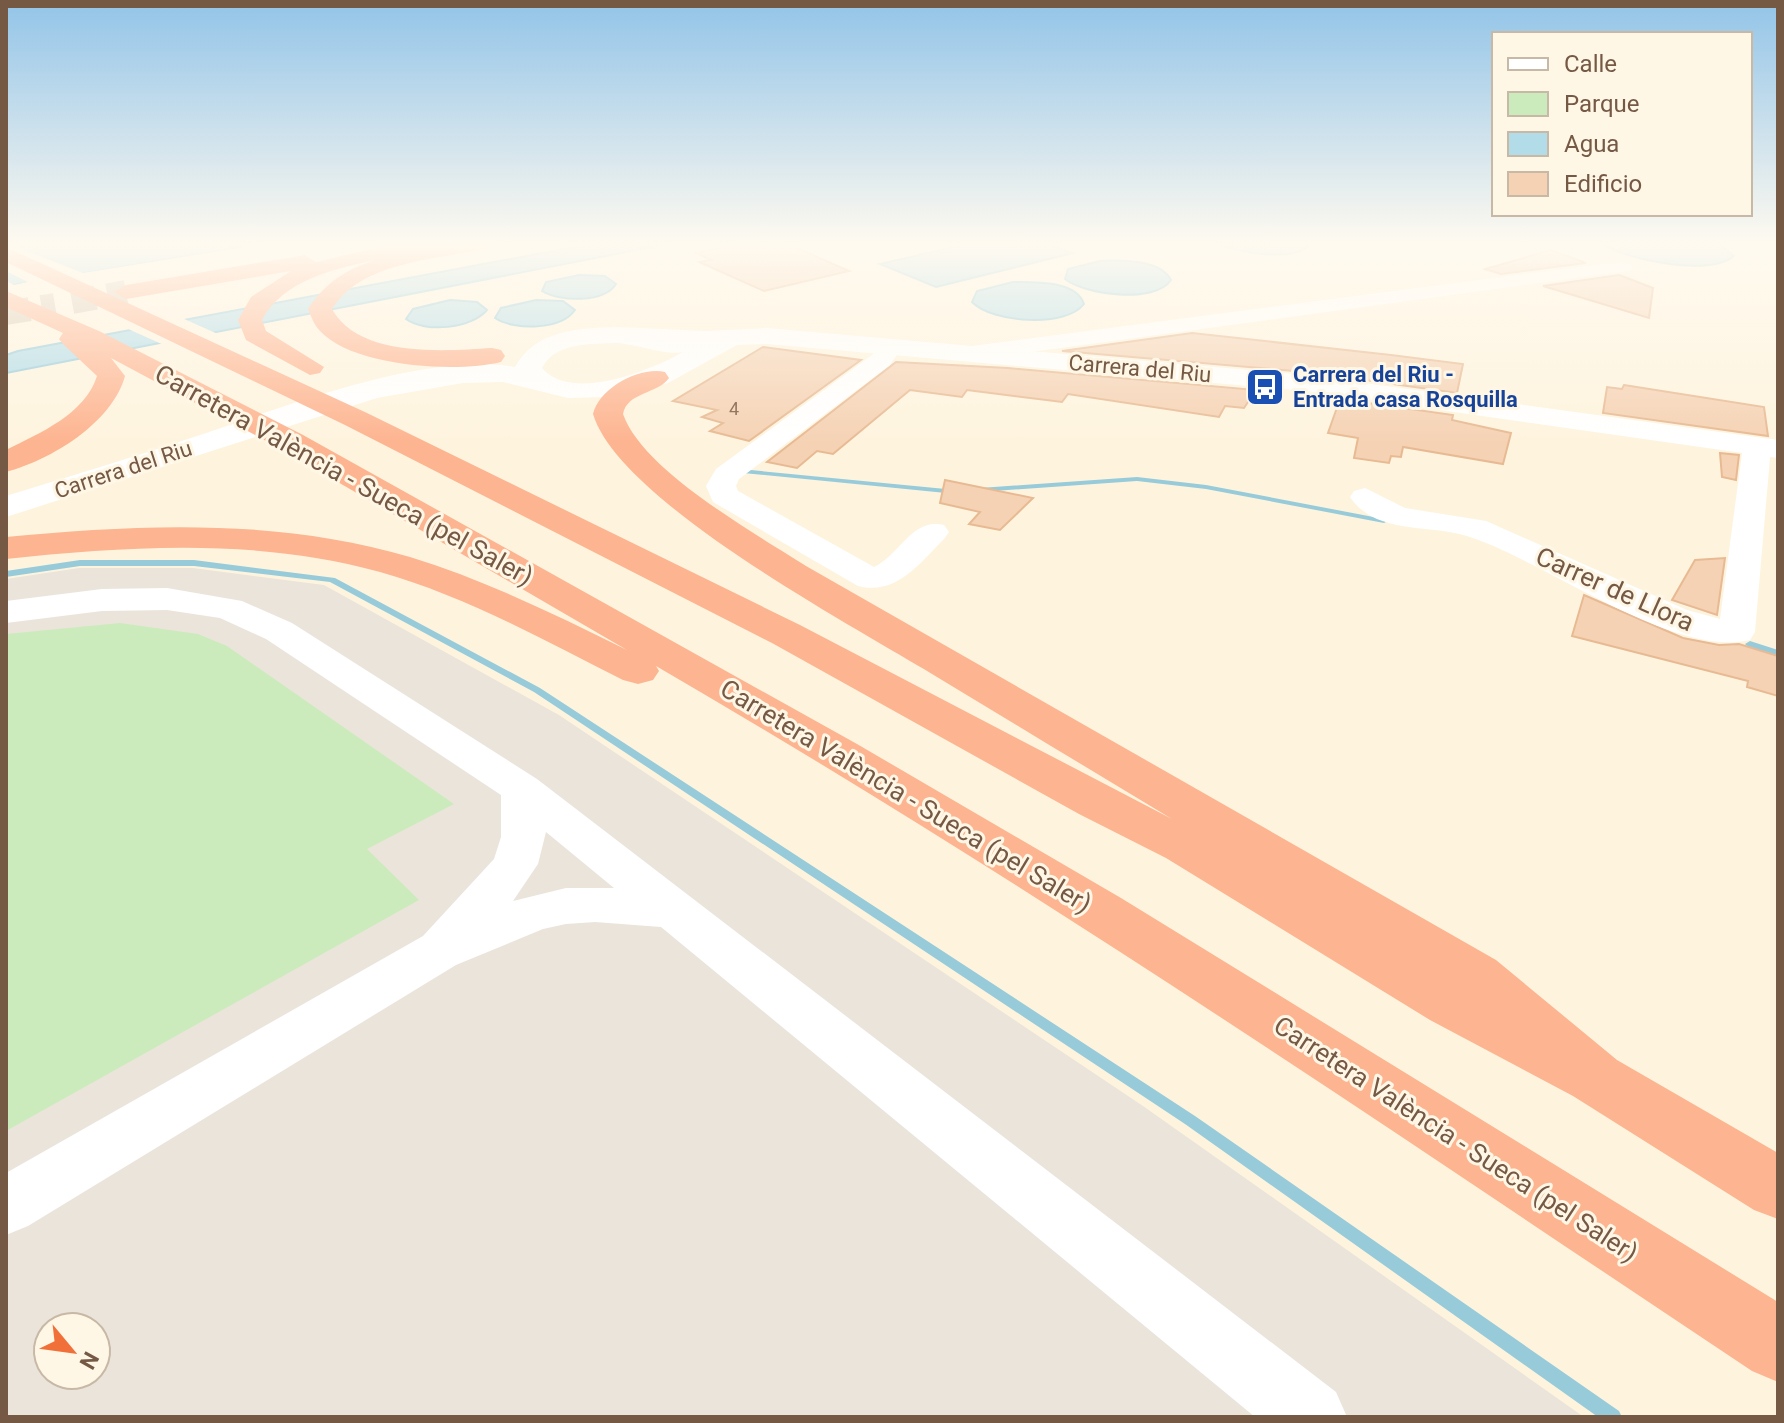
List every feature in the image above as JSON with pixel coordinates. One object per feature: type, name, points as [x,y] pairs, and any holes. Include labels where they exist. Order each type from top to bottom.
[{"type":"highway","name":"Carretera València - Sueca (pel Saler)","points":[[29,309],[139,361],[226,408],[290,416],[374,412],[1096,803],[1184,846],[1451,1004],[1595,1078]]},
{"type":"highway","name":"Carretera València - Sueca (pel Saler)","points":[[126,309],[208,347],[290,416],[1102,912],[1778,1345]]},
{"type":"highway","points":[[254,309],[251,329],[272,348],[329,377],[374,412]]},
{"type":"highway","points":[[321,309],[321,315],[342,335],[387,352],[436,358],[492,356]]},
{"type":"highway","points":[[11,459],[71,425],[100,400],[110,383],[106,368],[73,340],[69,329]]},
{"type":"highway","points":[[659,360],[618,398],[608,414],[612,430],[627,449],[673,491],[793,574],[1476,976],[1595,1078],[1778,1188]]},
{"type":"highway","points":[[6,548],[86,539],[203,537],[300,545],[393,565],[560,632],[694,699],[838,779],[1102,912]]},
{"type":"street","points":[[964,354],[1302,309]]},
{"type":"street","name":"Carrera del Riu","points":[[6,507],[290,416],[389,379],[492,356],[591,336],[659,360],[787,338]]},
{"type":"street","name":"Carrera del Riu","points":[[290,416],[451,377],[501,373],[565,388],[602,389],[659,360],[717,346],[787,338],[1306,383],[1768,448]]},
{"type":"street","points":[[538,380],[530,374],[529,362],[556,344]]},
{"type":"street","points":[[890,347],[881,360],[735,468],[721,486],[724,496],[870,579],[890,573],[933,532]]},
{"type":"street","name":"Carrer de Llora","points":[[1365,497],[1373,506],[1398,516],[1475,528],[1674,618],[1704,628],[1737,632],[1768,448]]},
{"type":"street","points":[[6,612],[139,598],[229,609],[279,631],[522,789],[1311,1417]]},
{"type":"street","points":[[438,951],[504,878],[519,855],[524,835],[522,789]]},
{"type":"street","points":[[6,1206],[438,951],[533,913],[566,906],[595,904],[676,910]]},
{"type":"shaded area","points":[[79,568],[193,568],[324,585],[559,715],[1143,1106],[1584,1417],[6,1417],[6,579]]},
{"type":"green space","points":[[120,623],[198,634],[227,646],[454,804],[367,849],[419,900],[6,1131],[6,634]]},
{"type":"water","points":[[241,309],[332,309],[6,373],[6,355]]},
{"type":"water","points":[[413,309],[487,310],[470,321],[448,327],[424,326],[406,319]]},
{"type":"water","points":[[500,309],[575,310],[568,317],[549,325],[514,325],[495,318]]},
{"type":"water","points":[[983,309],[1078,309],[1062,317],[1046,319],[995,315]]},
{"type":"pier","points":[[182,318],[220,335],[166,346],[126,328]]},
{"type":"building","points":[[1621,309],[1650,309],[1649,318]]},
{"type":"building","points":[[1192,333],[1463,364],[1457,393],[1306,372],[1062,351]]},
{"type":"building","points":[[763,347],[861,360],[749,441],[710,431],[723,423],[702,417],[717,410],[673,401]]},
{"type":"building","points":[[896,362],[1008,368],[1256,390],[1244,408],[1225,406],[1219,417],[1068,394],[1062,402],[967,390],[962,397],[910,390],[833,454],[817,451],[797,468],[767,462]]},
{"type":"building","points":[[1624,385],[1764,407],[1768,436],[1603,413],[1607,387],[1622,389]]},
{"type":"building","points":[[1340,399],[1453,415],[1452,420],[1511,433],[1503,464],[1403,447],[1401,457],[1391,456],[1389,463],[1354,458],[1358,438],[1328,433]]},
{"type":"building","points":[[1720,453],[1739,455],[1736,480],[1722,477]]},
{"type":"building","points":[[945,480],[1033,498],[1000,530],[969,524],[980,512],[940,503]]},
{"type":"building","points":[[1725,558],[1717,615],[1672,600],[1695,560]]},
{"type":"building","points":[[1584,595],[1683,638],[1719,645],[1739,644],[1778,656],[1778,696],[1747,687],[1748,681],[1572,636]]},
{"type":"waterway","points":[[743,471],[956,492]]},
{"type":"waterway","points":[[980,490],[1137,479],[1206,487],[1384,521]]},
{"type":"waterway","points":[[6,574],[80,563],[194,563],[332,580],[537,690],[1190,1120],[1613,1417]]},
{"type":"waterway","points":[[1750,644],[1778,653]]},
{"type":"tunnel","points":[[6,313],[28,309]]},
{"type":"place","name":"Carrera del Riu - Entrada casa Rosquilla","points":[[1265,387]]}]
